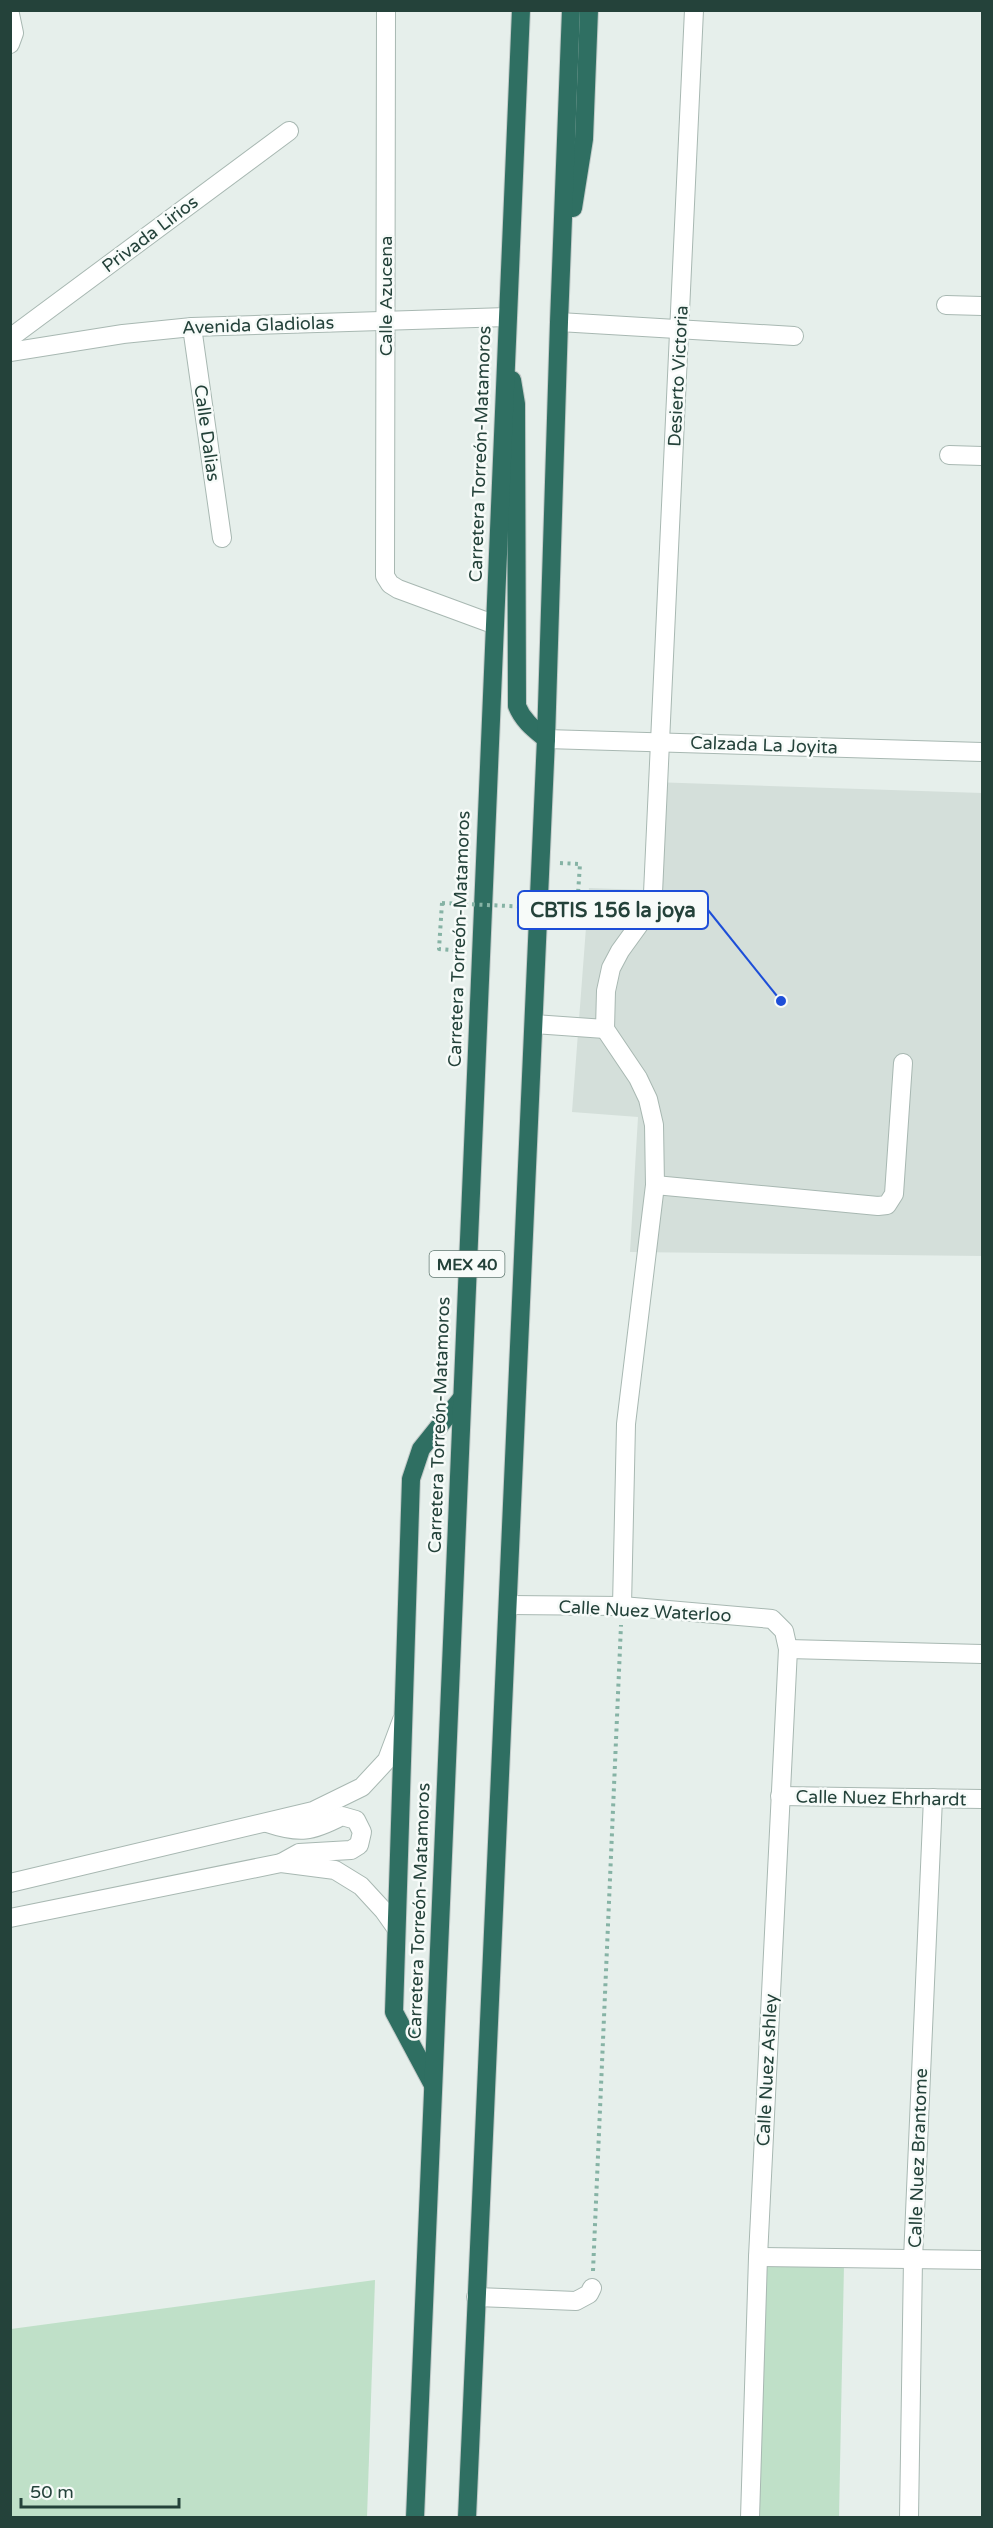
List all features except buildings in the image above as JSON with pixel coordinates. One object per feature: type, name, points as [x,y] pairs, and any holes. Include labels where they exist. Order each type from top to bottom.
[{"type":"highway","name":"Carretera Torreón-Matamoros","points":[[415,2517],[521,10]]},
{"type":"highway","name":"MEX 40","points":[[467,2517],[541,862],[571,10]]},
{"type":"highway","points":[[560,293],[584,140],[589,10]]},
{"type":"highway","points":[[506,339],[516,404],[517,706],[521,716],[546,739]]},
{"type":"highway","points":[[433,2085],[393,2012],[411,1479],[421,1449],[461,1399]]},
{"type":"street","name":"Calle Azucena","points":[[386,10],[385,567],[387,581],[398,589],[494,624]]},
{"type":"street","name":"Desierto Victoria","points":[[606,1029],[606,991],[611,968],[620,951],[646,915],[653,893],[694,10]]},
{"type":"street","points":[[10,14],[14,33],[10,44]]},
{"type":"street","name":"Privada Lirios","points":[[10,338],[289,131]]},
{"type":"street","points":[[946,305],[982,306]]},
{"type":"street","name":"Avenida Gladiolas","points":[[10,352],[123,334],[192,327],[507,317]]},
{"type":"street","points":[[559,322],[794,336]]},
{"type":"street","name":"Calle Dalias","points":[[192,327],[222,538]]},
{"type":"street","points":[[948,455],[982,456]]},
{"type":"street","name":"Calzada La Joyita","points":[[546,739],[982,752]]},
{"type":"street","points":[[534,1024],[606,1029],[638,1078],[652,1113],[655,1185],[626,1424],[622,1606]]},
{"type":"street","points":[[655,1185],[887,1205],[894,1194],[903,1064]]},
{"type":"street","name":"Calle Nuez Waterloo","points":[[509,1605],[622,1606],[772,1619],[780,1625]]},
{"type":"street","name":"Calle Nuez Ashley","points":[[750,2517],[758,2257],[788,1649],[780,1625]]},
{"type":"street","points":[[788,1649],[982,1654]]},
{"type":"street","points":[[10,1883],[313,1812],[362,1787],[387,1760],[403,1718]]},
{"type":"street","name":"Calle Nuez Ehrhardt","points":[[780,1796],[982,1799]]},
{"type":"street","name":"Calle Nuez Brantome","points":[[909,2517],[913,2259],[933,1798]]},
{"type":"street","points":[[10,1918],[281,1863],[299,1853],[351,1850],[359,1845],[362,1832],[356,1820],[342,1816],[312,1829],[292,1831],[266,1823]]},
{"type":"street","points":[[281,1863],[335,1870],[361,1886],[396,1928]]},
{"type":"street","points":[[758,2257],[982,2260]]},
{"type":"street","points":[[476,2296],[576,2301],[589,2294],[592,2288]]},
{"type":"path","points":[[480,953],[439,949],[442,903],[577,909],[580,864],[541,862]]},
{"type":"path","points":[[592,2288],[622,1606]]},
{"type":"shaded area","points":[[652,782],[982,793],[982,1256],[630,1252],[638,1117],[572,1112],[589,888],[645,890]]},
{"type":"green space","points":[[766,2262],[844,2264],[839,2517],[759,2518]]},
{"type":"green space","points":[[375,2280],[367,2517],[11,2517],[11,2329]]},
{"type":"place","name":"CBTIS 156 la joya","points":[[781,1001]]}]
